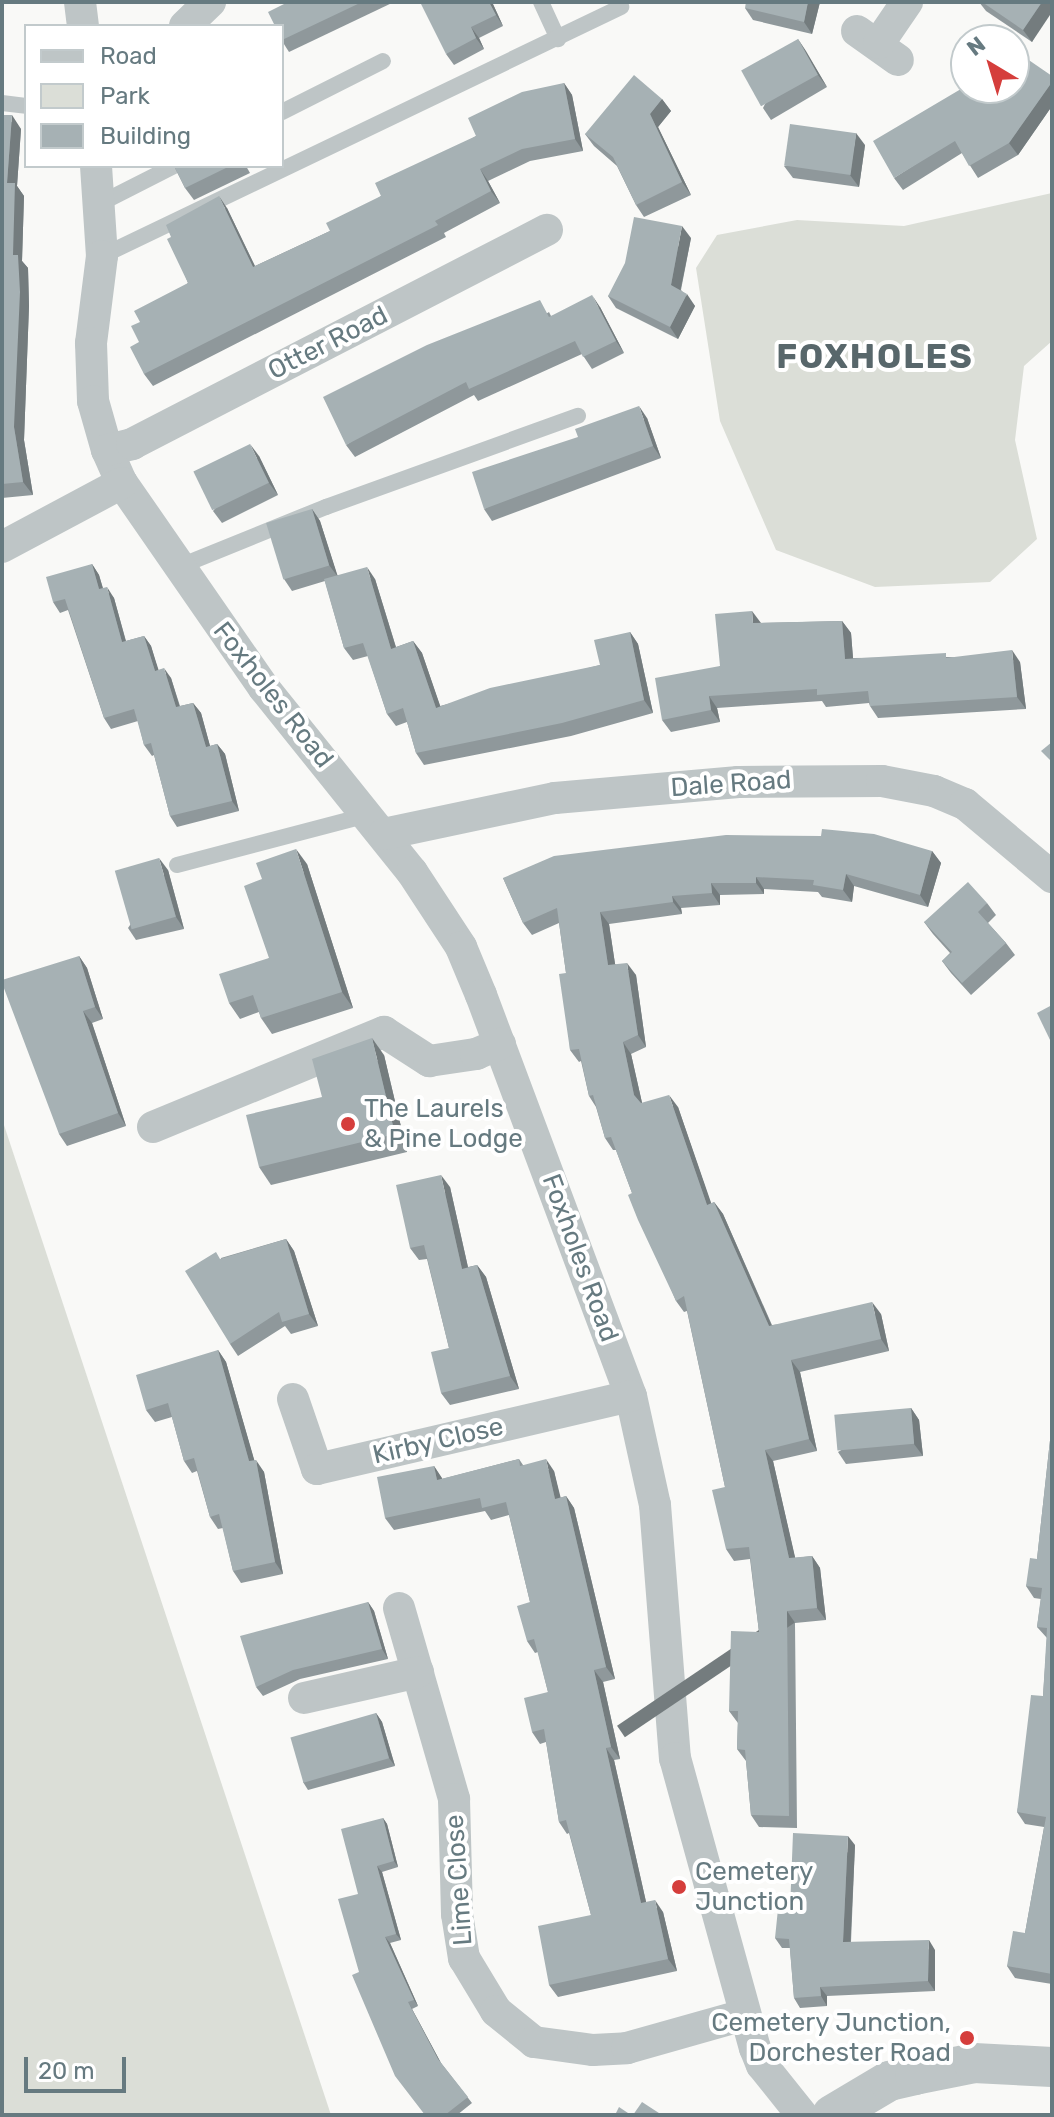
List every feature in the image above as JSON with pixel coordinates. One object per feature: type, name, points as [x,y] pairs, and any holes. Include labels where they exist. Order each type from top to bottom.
[{"type":"street","points":[[80,2],[83,24]]},
{"type":"street","points":[[187,24],[210,2]]},
{"type":"street","points":[[878,45],[907,2]]},
{"type":"street","name":"Foxholes Road","points":[[96,168],[101,203],[102,256],[91,343],[92,387],[107,450],[122,483],[264,688],[376,824],[461,947],[631,1396],[655,1505],[675,1758],[744,2015],[762,2065],[802,2115]]},
{"type":"street","name":"Otter Road","points":[[107,450],[132,444],[547,230]]},
{"type":"street","points":[[2,547],[122,483]]},
{"type":"street","name":"Dale Road","points":[[376,824],[555,798],[738,782],[882,781],[934,791],[965,804],[1052,877]]},
{"type":"street","points":[[153,1127],[384,1032],[429,1061],[476,1054],[500,1044]]},
{"type":"street","name":"Kirby Close","points":[[293,1399],[317,1469],[631,1396]]},
{"type":"street","name":"Lime Close","points":[[399,1608],[454,1799],[457,1914],[464,1958],[507,2023],[521,2036],[550,2048],[593,2050],[627,2048],[744,2015]]},
{"type":"street","points":[[304,1698],[418,1672]]},
{"type":"street","points":[[832,2115],[889,2081],[915,2075],[974,2063],[1052,2067]]},
{"type":"lane","points":[[541,2],[558,39]]},
{"type":"lane","points":[[102,256],[621,7]]},
{"type":"lane","points":[[284,111],[383,61]]},
{"type":"lane","points":[[2,103],[24,106]]},
{"type":"lane","points":[[101,203],[170,168]]},
{"type":"lane","points":[[178,567],[326,507],[578,416]]},
{"type":"lane","points":[[177,865],[376,824]]},
{"type":"green space","points":[[1052,193],[1052,341],[1024,366],[1015,440],[1037,539],[990,582],[875,587],[776,550],[720,421],[696,268],[717,235],[797,220],[904,226]]},
{"type":"green space","points":[[2,1119],[331,2115],[2,2115]]},
{"type":"building","points":[[288,2],[362,2],[284,39],[284,24],[274,24],[268,12]]},
{"type":"building","points":[[420,2],[489,2],[496,15],[471,27],[476,38],[446,54]]},
{"type":"building","points":[[746,2],[808,2],[804,22],[745,8]]},
{"type":"building","points":[[982,2],[1042,2],[1027,24],[1014,24]]},
{"type":"building","points":[[798,39],[818,75],[761,106],[741,71]]},
{"type":"building","points":[[1030,61],[1052,76],[1052,82],[1009,143],[969,166],[955,141],[894,178],[873,141],[950,95],[950,104],[1030,104]]},
{"type":"building","points":[[634,75],[662,99],[650,114],[682,182],[636,205],[613,157],[585,134]]},
{"type":"building","points":[[564,83],[575,139],[522,149],[480,169],[491,191],[435,221],[438,225],[144,374],[130,347],[139,342],[131,326],[140,322],[134,311],[188,283],[167,239],[171,237],[166,225],[219,196],[253,267],[330,231],[326,223],[381,196],[375,183],[476,136],[468,118],[522,92]]},
{"type":"building","points":[[2,115],[12,115],[7,183],[15,183],[13,255],[18,255],[20,292],[14,427],[23,482],[2,484]]},
{"type":"building","points":[[790,124],[856,133],[851,175],[784,166]]},
{"type":"building","points":[[175,168],[226,168],[185,188]]},
{"type":"building","points":[[634,217],[682,226],[671,285],[687,294],[670,327],[608,296],[625,263]]},
{"type":"building","points":[[592,295],[616,341],[583,357],[575,341],[469,389],[466,382],[346,445],[323,397],[427,345],[540,300],[549,317]]},
{"type":"building","points":[[639,406],[653,446],[484,509],[472,472],[578,437],[575,429]]},
{"type":"building","points":[[250,444],[269,483],[212,510],[193,472]]},
{"type":"building","points":[[312,509],[329,565],[283,579],[266,523]]},
{"type":"building","points":[[92,564],[99,589],[107,587],[122,642],[144,636],[155,671],[164,668],[176,707],[193,703],[206,747],[217,744],[232,801],[170,816],[151,743],[144,745],[134,709],[104,718],[65,599],[53,602],[46,577]]},
{"type":"building","points":[[367,567],[391,649],[413,641],[436,708],[490,688],[600,665],[594,640],[630,632],[644,700],[562,723],[416,753],[403,708],[387,714],[363,643],[344,648],[324,579]]},
{"type":"building","points":[[752,611],[753,623],[842,621],[845,659],[946,653],[946,658],[1012,650],[1017,697],[870,706],[868,691],[817,695],[817,689],[709,696],[711,710],[662,720],[655,678],[720,666],[715,614]]},
{"type":"building","points":[[1052,742],[1052,762],[1041,751]]},
{"type":"building","points":[[822,829],[874,834],[932,851],[920,895],[846,874],[843,890],[813,885],[814,880],[756,877],[756,883],[711,883],[712,893],[672,896],[673,902],[600,912],[608,965],[627,963],[638,1035],[623,1042],[634,1095],[641,1103],[669,1095],[707,1205],[714,1202],[769,1326],[872,1302],[881,1339],[791,1360],[809,1439],[765,1450],[789,1558],[812,1556],[817,1608],[787,1611],[789,1816],[751,1815],[745,1750],[737,1749],[738,1711],[729,1711],[731,1631],[759,1632],[749,1547],[726,1549],[712,1490],[725,1487],[684,1296],[676,1301],[638,1220],[628,1195],[632,1193],[611,1137],[605,1138],[593,1095],[589,1096],[579,1049],[570,1050],[559,974],[566,973],[557,908],[523,923],[503,878],[554,856],[726,835],[821,836]]},
{"type":"building","points":[[296,849],[342,992],[261,1018],[253,995],[229,1003],[219,974],[269,958],[244,886],[262,879],[256,863]]},
{"type":"building","points":[[159,858],[176,917],[132,929],[115,871]]},
{"type":"building","points":[[968,882],[987,903],[978,912],[1006,943],[962,983],[942,961],[952,952],[924,922]]},
{"type":"building","points":[[79,956],[95,1007],[83,1011],[118,1113],[59,1134],[2,980]]},
{"type":"building","points":[[1052,1005],[1052,1044],[1037,1013]]},
{"type":"building","name":"The Laurels & Pine Lodge","points":[[372,1038],[395,1134],[259,1167],[246,1115],[322,1097],[312,1059]]},
{"type":"building","points":[[441,1175],[462,1269],[477,1265],[510,1376],[441,1393],[431,1352],[449,1348],[424,1245],[410,1248],[396,1185]]},
{"type":"building","points":[[286,1239],[309,1314],[282,1322],[279,1312],[230,1344],[185,1271],[216,1252],[220,1259]]},
{"type":"building","points":[[218,1350],[249,1461],[256,1460],[275,1562],[233,1571],[219,1514],[210,1517],[194,1458],[184,1461],[168,1403],[146,1410],[136,1375]]},
{"type":"building","points":[[911,1408],[914,1444],[837,1451],[834,1415]]},
{"type":"building","points":[[1052,1422],[1052,1974],[1007,1966],[1013,1931],[1025,1933],[1046,1817],[1017,1812],[1031,1695],[1043,1696],[1047,1628],[1037,1627],[1042,1588],[1026,1586],[1030,1558],[1037,1559]]},
{"type":"building","points":[[519,1459],[520,1466],[546,1459],[555,1499],[566,1496],[606,1667],[594,1670],[611,1747],[606,1748],[641,1903],[655,1900],[668,1959],[549,1985],[538,1926],[591,1915],[566,1820],[559,1822],[544,1729],[532,1732],[524,1698],[548,1692],[534,1639],[527,1641],[517,1606],[530,1602],[506,1502],[482,1508],[480,1498],[385,1518],[377,1477],[434,1466],[437,1480]]},
{"type":"building","points":[[368,1602],[382,1649],[293,1670],[256,1687],[240,1636]]},
{"type":"building","points":[[376,1713],[389,1758],[303,1783],[290,1738]]},
{"type":"building","points":[[383,1818],[394,1861],[377,1866],[396,1934],[385,1937],[414,2000],[408,2002],[438,2059],[468,2097],[445,2115],[425,2115],[395,2076],[352,1975],[359,1972],[338,1899],[358,1894],[341,1829]]},
{"type":"building","points":[[793,1833],[848,1836],[843,1942],[929,1940],[928,1981],[820,1987],[821,1996],[794,1998],[789,1939],[775,1938],[778,1909],[790,1910]]},
{"type":"building","points":[[642,2102],[662,2115],[633,2115]]},
{"type":"building","points":[[619,2107],[631,2115],[615,2115]]},
{"type":"place","name":"The Laurels & Pine Lodge","points":[[348,1124]]},
{"type":"place","name":"Cemetery Junction","points":[[679,1887]]},
{"type":"place","name":"Cemetery Junction, Dorchester Road","points":[[967,2038]]},
{"type":"district","name":"FOXHOLES","points":[[875,357]]}]
